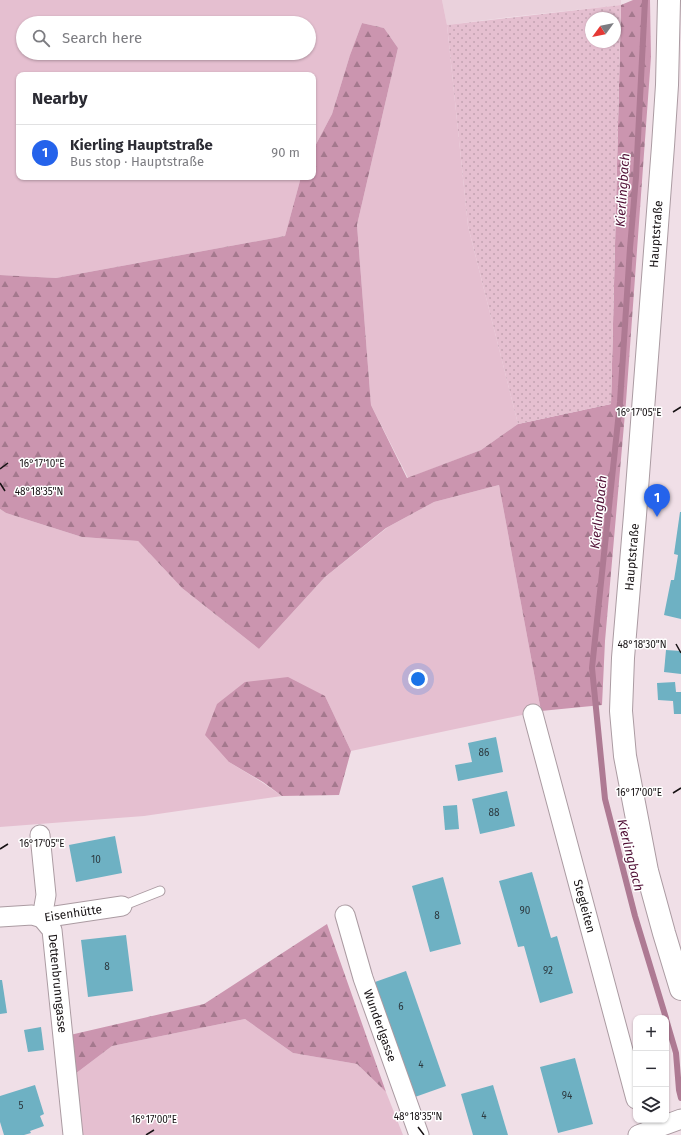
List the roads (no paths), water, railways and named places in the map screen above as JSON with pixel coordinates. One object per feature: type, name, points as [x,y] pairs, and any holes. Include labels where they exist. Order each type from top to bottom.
[{"type":"main road","name":"Hauptstraße","points":[[669,0],[663,146],[620,711],[625,756],[648,871],[664,933],[681,989]]},
{"type":"street","name":"Stegleiten","points":[[533,714],[633,1088]]},
{"type":"street","name":"Dettenbrunngasse","points":[[40,835],[46,895],[42,918],[52,930],[73,1135]]},
{"type":"street","name":"Eisenhütte","points":[[0,917],[32,915],[42,918],[122,906]]},
{"type":"street","name":"Wunderlgasse","points":[[345,914],[363,978],[419,1135]]},
{"type":"lane","points":[[122,906],[160,891]]},
{"type":"waterway","name":"Kierlingbach","points":[[645,0],[636,177],[620,402],[592,668],[605,799],[635,916],[665,1015]]},
{"type":"waterway","name":"Kierlingbach","points":[[669,1029],[676,1053],[681,1098]]},
{"type":"place","name":"Kierling Hauptstraße","points":[[657,517]]}]
